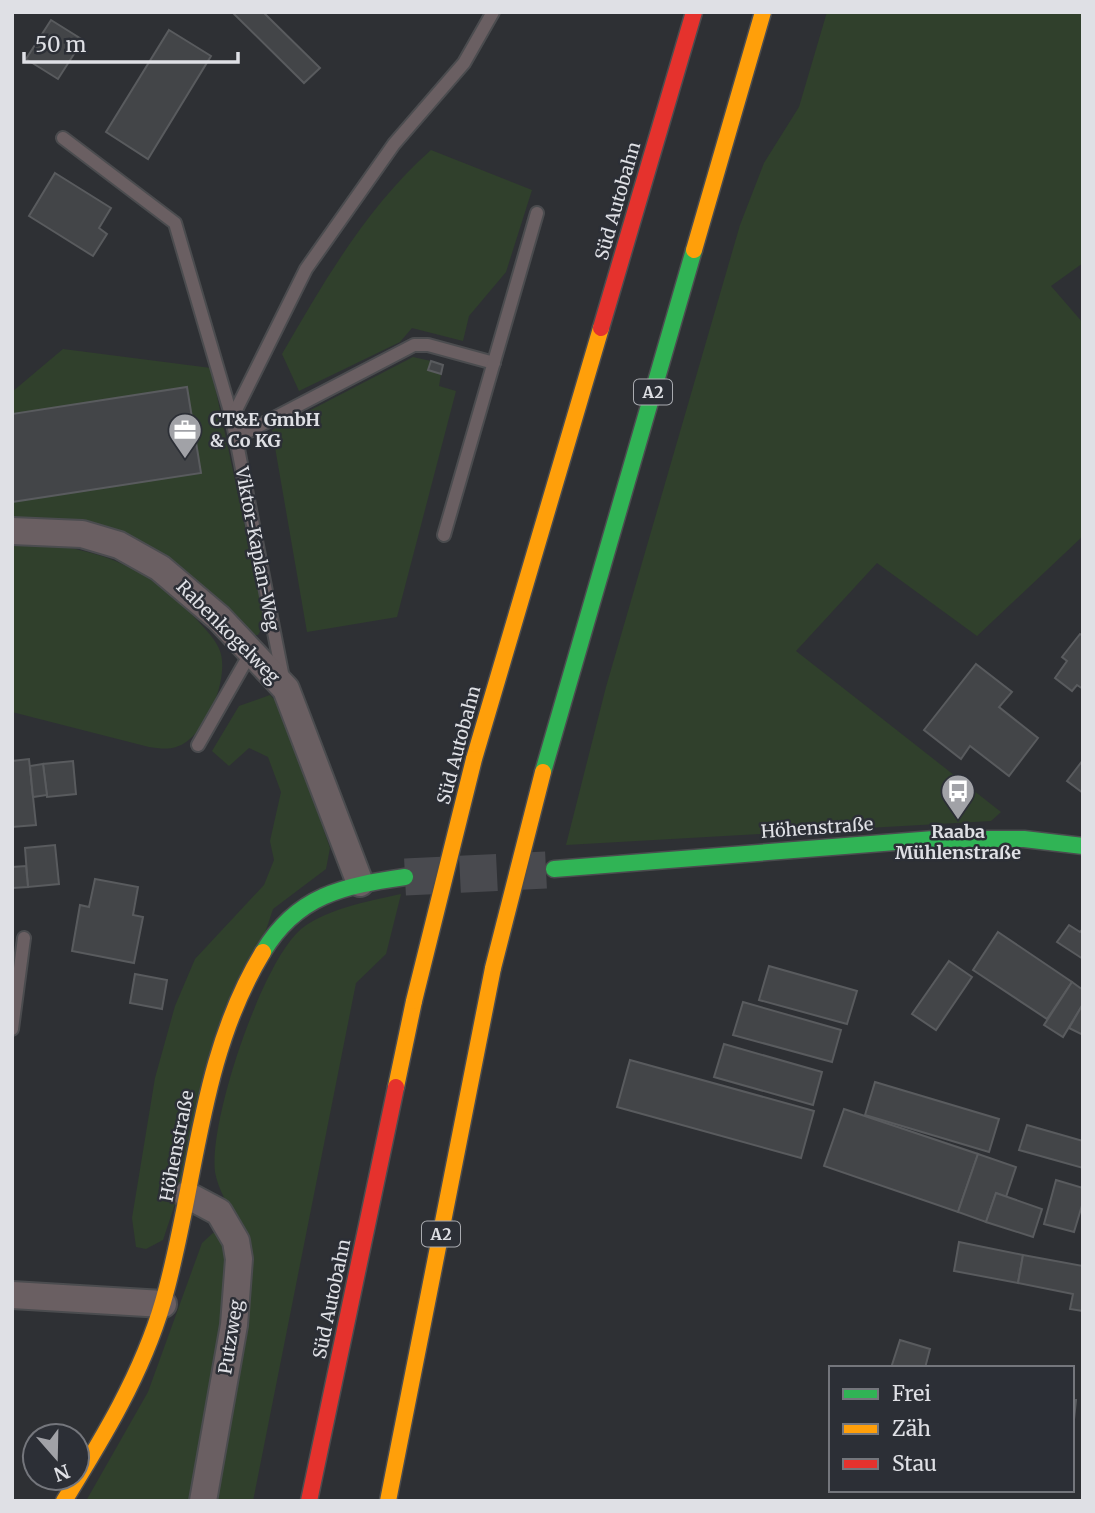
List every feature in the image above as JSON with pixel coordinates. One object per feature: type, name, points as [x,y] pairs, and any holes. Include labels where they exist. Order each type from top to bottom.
[{"type":"main road","name":"Süd Autobahn","points":[[309,1501],[414,1002],[474,760],[694,12]]},
{"type":"main road","name":"A2","points":[[388,1501],[493,968],[543,772],[763,12]]},
{"type":"main road","name":"Höhenstraße","points":[[554,869],[666,857],[909,841],[1017,840],[1083,846]]},
{"type":"main road","name":"Höhenstraße","points":[[64,1501],[131,1385],[163,1304],[209,1084],[234,1007],[254,963],[284,919],[325,894],[360,883],[405,877]]},
{"type":"street","name":"Rabenkogelweg","points":[[12,531],[82,534],[120,545],[160,568],[183,585],[286,689]]},
{"type":"street","name":"Viktor-Kaplan-Weg","points":[[286,689],[360,883]]},
{"type":"street","name":"Putzweg","points":[[187,1195],[219,1212],[236,1241],[239,1259],[234,1325],[202,1501]]},
{"type":"street","points":[[12,1295],[163,1304]]},
{"type":"lane","points":[[232,418],[306,269],[394,144],[464,63],[493,12]]},
{"type":"lane","name":"Viktor-Kaplan-Weg","points":[[63,138],[175,223],[232,418],[286,689]]},
{"type":"lane","points":[[444,534],[537,212]]},
{"type":"lane","points":[[236,438],[414,345],[428,345],[494,363]]},
{"type":"lane","points":[[198,746],[251,652]]},
{"type":"lane","points":[[12,1029],[24,938]]},
{"type":"green space","points":[[827,12],[1083,12],[1083,263],[1051,286],[1083,323],[1083,536],[977,636],[877,563],[796,651],[1001,812],[991,821],[566,845],[606,687],[740,225],[764,163],[799,107]]},
{"type":"green space","points":[[431,150],[532,190],[506,272],[469,316],[463,341],[412,328],[400,342],[299,391],[282,354],[348,246],[386,196]]},
{"type":"green space","points":[[63,349],[211,368],[263,611],[264,624],[258,635],[254,635],[173,564],[118,532],[87,523],[52,518],[12,519],[12,392]]},
{"type":"green space","points":[[413,357],[431,361],[428,370],[441,374],[439,386],[456,391],[397,617],[307,632],[272,430]]},
{"type":"green space","points":[[54,545],[97,554],[150,579],[182,605],[213,639],[220,651],[222,663],[218,692],[197,733],[187,742],[169,748],[149,747],[12,712],[12,546]]},
{"type":"green space","points":[[270,695],[280,705],[330,848],[326,869],[273,909],[163,1240],[146,1249],[136,1247],[132,1218],[155,1078],[175,1006],[195,959],[264,885],[274,860],[270,841],[281,792],[268,757],[249,748],[229,766],[212,751],[239,706]]},
{"type":"green space","points":[[401,894],[386,954],[356,983],[253,1501],[211,1501],[236,1220],[216,1178],[215,1148],[220,1118],[240,1047],[268,979],[297,933],[331,912]]},
{"type":"green space","points":[[213,1233],[217,1233],[231,1260],[194,1501],[86,1501],[148,1392],[202,1243]]},
{"type":"building","points":[[232,12],[263,12],[320,68],[304,83]]},
{"type":"building","points":[[51,20],[83,40],[58,79],[26,59]]},
{"type":"building","points":[[169,30],[211,56],[148,159],[106,132]]},
{"type":"building","points":[[55,173],[111,208],[99,228],[107,234],[93,256],[29,216]]},
{"type":"building","points":[[431,361],[443,365],[441,374],[428,370]]},
{"type":"building","points":[[187,387],[201,473],[12,502],[12,414]]},
{"type":"building","points":[[1080,634],[1083,636],[1083,689],[1077,685],[1072,691],[1055,678],[1067,661],[1062,657]]},
{"type":"building","points":[[976,664],[1012,692],[999,707],[1038,738],[1009,776],[970,746],[961,759],[924,730]]},
{"type":"building","points":[[29,759],[36,825],[12,827],[12,761]]},
{"type":"building","points":[[1083,760],[1083,793],[1067,781]]},
{"type":"building","points":[[73,761],[76,794],[47,797],[43,764]]},
{"type":"building","points":[[43,764],[47,795],[33,797],[30,766]]},
{"type":"building","points":[[55,845],[59,884],[28,887],[25,848]]},
{"type":"building","points":[[26,866],[28,887],[12,888],[12,867]]},
{"type":"building","points":[[95,879],[138,887],[133,915],[143,917],[134,963],[72,951],[80,905],[89,907]]},
{"type":"building","points":[[1069,925],[1080,932],[1083,929],[1083,959],[1057,942]]},
{"type":"building","points":[[998,932],[1072,982],[1047,1019],[973,970]]},
{"type":"building","points":[[949,961],[972,977],[936,1030],[912,1014]]},
{"type":"building","points":[[769,966],[857,991],[847,1024],[759,1000]]},
{"type":"building","points":[[135,974],[167,980],[162,1009],[130,1003]]},
{"type":"building","points":[[1072,982],[1083,990],[1083,1004],[1063,1037],[1044,1025]]},
{"type":"building","points":[[743,1002],[841,1030],[832,1062],[733,1035]]},
{"type":"building","points":[[1083,1004],[1083,1035],[1069,1028]]},
{"type":"building","points":[[724,1044],[822,1072],[813,1105],[714,1077]]},
{"type":"building","points":[[630,1060],[814,1111],[801,1158],[617,1107]]},
{"type":"building","points":[[875,1082],[999,1119],[989,1152],[865,1115]]},
{"type":"building","points":[[844,1109],[978,1154],[958,1212],[824,1166]]},
{"type":"building","points":[[1027,1125],[1083,1141],[1083,1168],[1019,1150]]},
{"type":"building","points":[[978,1154],[1016,1167],[1006,1197],[996,1193],[986,1222],[958,1212]]},
{"type":"building","points":[[1056,1180],[1083,1188],[1083,1202],[1074,1232],[1044,1224]]},
{"type":"building","points":[[996,1193],[1042,1209],[1033,1237],[986,1222]]},
{"type":"building","points":[[959,1242],[1023,1255],[1018,1283],[954,1271]]},
{"type":"building","points":[[1023,1255],[1083,1266],[1083,1311],[1070,1309],[1073,1294],[1018,1283]]},
{"type":"building","points":[[900,1340],[930,1349],[926,1366],[892,1366]]},
{"type":"tunnel","points":[[405,877],[546,870]]},
{"type":"traffic: fast","points":[[543,772],[694,250]]},
{"type":"traffic: fast","points":[[554,869],[934,839],[1024,839],[1083,846]]},
{"type":"traffic: fast","points":[[263,952],[291,917],[324,896],[361,884],[405,877]]},
{"type":"traffic: slow","points":[[694,250],[763,12]]},
{"type":"traffic: slow","points":[[474,759],[601,328]]},
{"type":"traffic: slow","points":[[414,1001],[474,759]]},
{"type":"traffic: slow","points":[[493,968],[543,772]]},
{"type":"traffic: slow","points":[[64,1501],[120,1405],[154,1329],[174,1257],[212,1079],[241,993],[263,952]]},
{"type":"traffic: slow","points":[[388,1501],[493,968]]},
{"type":"traffic: slow","points":[[396,1087],[414,1001]]},
{"type":"traffic: jam","points":[[601,328],[694,12]]},
{"type":"traffic: jam","points":[[309,1501],[396,1087]]},
{"type":"place","name":"CT&E GmbH & Co KG","points":[[185,460]]},
{"type":"place","name":"Raaba Mühlenstraße","points":[[958,821]]}]
